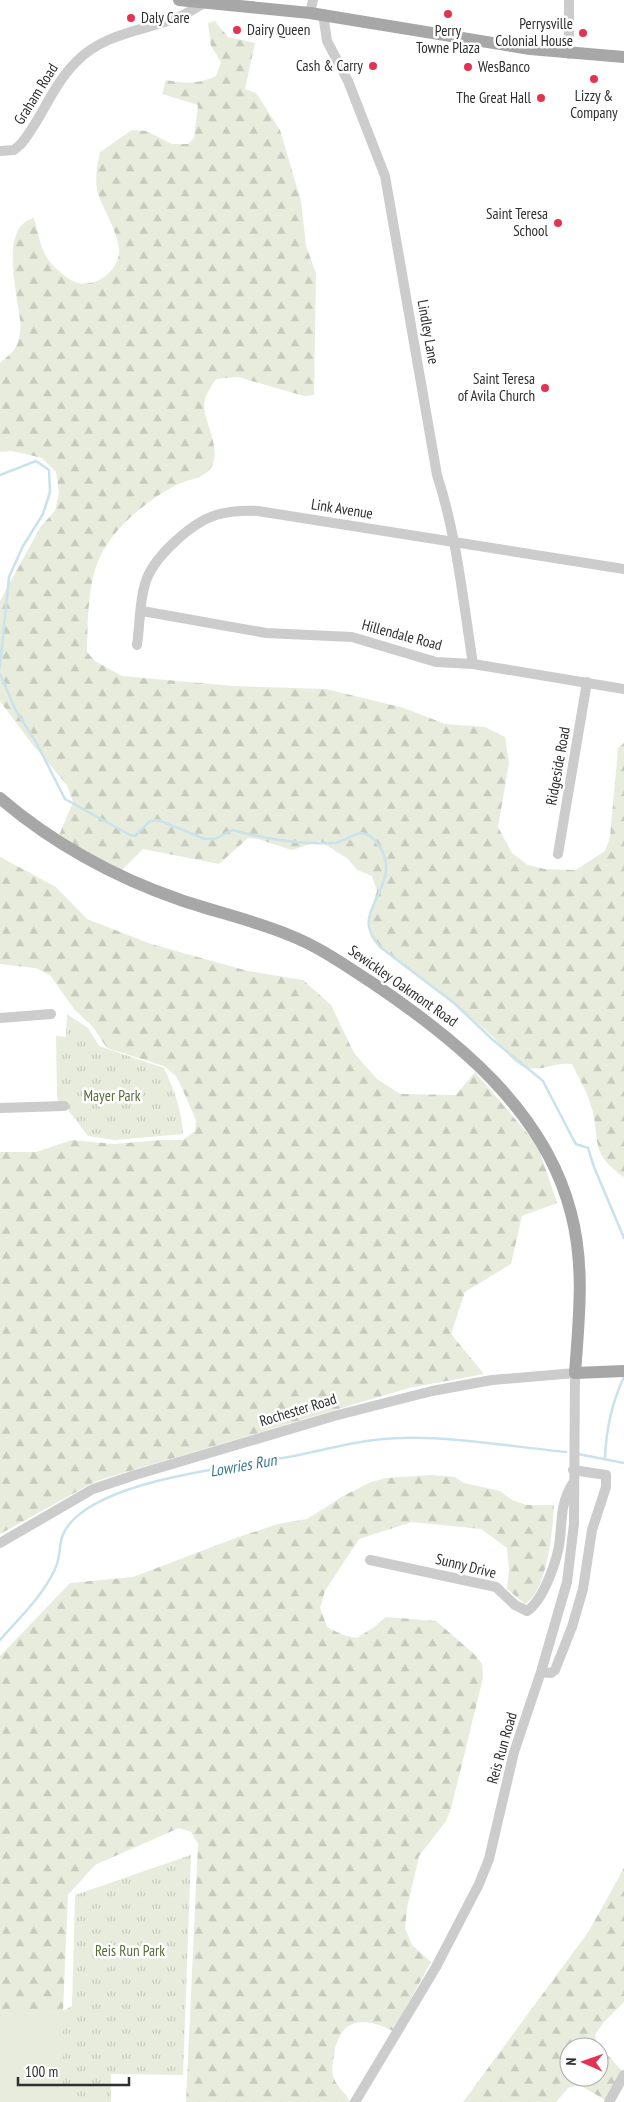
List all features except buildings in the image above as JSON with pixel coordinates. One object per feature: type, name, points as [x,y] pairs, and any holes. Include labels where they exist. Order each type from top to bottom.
[{"type":"main road","points":[[179,0],[315,9],[568,54],[624,57]]},
{"type":"main road","name":"Sewickley Oakmont Road","points":[[0,798],[57,840],[130,880],[166,895],[274,929],[311,945],[393,997],[466,1053],[533,1129],[554,1164],[561,1181],[574,1224],[581,1274],[575,1373]]},
{"type":"main road","name":"Rochester Road","points":[[575,1373],[624,1371]]},
{"type":"street","points":[[568,54],[569,0]]},
{"type":"street","name":"Graham Road","points":[[0,151],[14,150],[21,144],[57,84],[75,62],[88,51],[115,37],[181,16],[206,2]]},
{"type":"street","name":"Lindley Lane","points":[[315,9],[329,45],[348,82],[385,176],[437,475],[447,504],[454,542],[473,664]]},
{"type":"street","name":"Link Avenue","points":[[137,645],[145,584],[154,564],[172,545],[195,527],[214,516],[238,510],[258,511],[624,569]]},
{"type":"street","name":"Hillendale Road","points":[[142,611],[266,633],[352,637],[436,662],[473,664],[624,689]]},
{"type":"street","name":"Ridgeside Road","points":[[558,854],[587,682]]},
{"type":"street","points":[[0,1018],[51,1014]]},
{"type":"street","points":[[0,1108],[64,1106]]},
{"type":"street","name":"Reis Run Road","points":[[355,2102],[436,1967],[479,1884],[489,1859],[514,1752],[541,1672],[567,1582],[572,1551],[575,1373]]},
{"type":"street","name":"Rochester Road","points":[[0,1543],[73,1500],[117,1480],[334,1416],[432,1391],[492,1380],[575,1373]]},
{"type":"street","points":[[541,1672],[551,1673],[555,1670],[565,1649],[583,1589],[592,1530],[606,1487],[606,1475],[573,1470]]},
{"type":"street","name":"Sunny Drive","points":[[370,1560],[496,1587],[515,1606],[527,1611],[536,1605],[547,1581],[560,1540],[562,1506],[573,1483]]},
{"type":"street","points":[[609,2102],[624,2074]]},
{"type":"green space","points":[[215,21],[228,37],[255,43],[245,89],[256,93],[280,130],[301,201],[306,246],[316,273],[314,395],[304,396],[238,377],[216,379],[206,395],[204,403],[214,444],[215,452],[212,466],[205,474],[176,485],[145,505],[117,531],[103,551],[91,587],[87,652],[95,661],[122,676],[233,686],[326,689],[404,708],[445,724],[485,727],[505,737],[509,763],[498,827],[512,853],[528,865],[544,869],[576,870],[605,851],[610,837],[618,748],[624,743],[624,1177],[612,1168],[600,1152],[590,1103],[572,1064],[560,1064],[533,1069],[521,1066],[476,1022],[433,986],[373,941],[370,922],[371,910],[377,891],[372,876],[357,870],[348,859],[320,841],[292,850],[258,839],[248,838],[219,864],[143,849],[118,874],[57,840],[73,802],[67,785],[32,744],[0,701],[0,601],[41,526],[55,511],[59,493],[56,472],[42,458],[12,451],[0,452],[0,363],[15,348],[20,331],[13,260],[17,233],[23,223],[34,218],[47,258],[59,271],[73,281],[80,283],[95,282],[108,274],[117,261],[119,246],[97,190],[96,180],[100,152],[132,130],[146,131],[172,144],[188,144],[194,138],[198,105],[162,94],[166,80],[192,82],[203,81],[216,76],[221,62],[211,46],[208,23]]},
{"type":"green space","points":[[0,857],[56,887],[87,919],[151,944],[248,971],[303,980],[331,1005],[354,1053],[377,1079],[400,1094],[456,1095],[475,1072],[538,1146],[557,1203],[522,1216],[511,1264],[465,1292],[451,1334],[484,1374],[409,1388],[96,1481],[0,1534],[0,1152],[36,1152],[72,1140],[114,1144],[183,1140],[195,1131],[196,1120],[176,1076],[164,1066],[107,1048],[93,1027],[74,1009],[50,975],[35,968],[0,964]]},
{"type":"green space","name":"Mayer Park","points":[[67,1014],[88,1028],[99,1046],[164,1068],[177,1100],[183,1134],[115,1140],[88,1136],[65,1106],[60,1106],[57,1097],[56,1036],[66,1037]]},
{"type":"green space","points":[[431,1475],[455,1477],[464,1483],[500,1491],[512,1500],[527,1505],[554,1505],[552,1529],[544,1574],[533,1597],[525,1604],[507,1589],[509,1569],[507,1548],[481,1529],[412,1522],[359,1539],[325,1591],[320,1608],[327,1627],[343,1635],[357,1638],[386,1617],[436,1621],[474,1654],[482,1664],[483,1678],[451,1809],[446,1821],[419,1856],[407,1908],[405,1928],[412,1945],[431,1962],[393,2031],[375,2024],[358,2022],[344,2030],[339,2038],[335,2049],[332,2069],[333,2076],[350,2102],[186,2102],[198,1844],[191,1832],[179,1828],[95,1865],[68,1895],[63,2011],[0,2014],[0,1656],[70,1583],[133,1577],[278,1524],[307,1519],[345,1495],[371,1482],[386,1478]]},
{"type":"green space","name":"Reis Run Park","points":[[191,1855],[183,2075],[111,2074],[111,2102],[0,2102],[0,2014],[63,2011],[72,2006],[75,1895]]},
{"type":"green space","points":[[624,1868],[624,2002],[603,2023],[596,2037],[559,2037],[559,2087],[572,2087],[568,2088],[556,2102],[463,2102],[589,1931]]},
{"type":"green space","points":[[63,2011],[63,2102],[0,2102],[0,2014]]},
{"type":"green space","points":[[609,2056],[624,2073],[609,2102],[583,2087],[609,2087]]},
{"type":"waterway","points":[[0,475],[36,461],[49,470],[50,492],[43,514],[23,546],[9,577],[0,667]]},
{"type":"waterway","points":[[0,674],[16,711],[36,742],[65,799],[130,835],[135,836],[150,821],[158,820],[205,839],[215,839],[232,830],[269,838],[308,843],[338,842],[362,833],[372,837],[380,847],[385,858],[386,869],[384,880],[369,918],[369,927],[375,940],[380,947],[454,1003],[493,1040],[543,1081],[576,1144],[588,1148],[624,1238]]},
{"type":"waterway","points":[[605,1458],[610,1417],[624,1377]]},
{"type":"waterway","name":"Lowries Run","points":[[0,1640],[30,1606],[50,1579],[58,1562],[61,1539],[67,1527],[91,1506],[115,1494],[174,1477],[386,1439],[420,1438],[483,1442],[566,1452]]},
{"type":"waterway","name":"Lowries Run","points":[[578,1454],[624,1463]]},
{"type":"place","name":"Perry Towne Plaza","points":[[448,14]]},
{"type":"place","name":"Daly Care","points":[[131,18]]},
{"type":"place","name":"Dairy Queen","points":[[237,30]]},
{"type":"place","name":"Perrysville Colonial House","points":[[583,33]]},
{"type":"place","name":"Cash & Carry","points":[[373,66]]},
{"type":"place","name":"WesBanco","points":[[468,67]]},
{"type":"place","name":"Lizzy & Company","points":[[594,79]]},
{"type":"place","name":"The Great Hall","points":[[541,98]]},
{"type":"place","name":"Saint Teresa School","points":[[558,223]]},
{"type":"place","name":"Saint Teresa of Avila Church","points":[[545,388]]}]
